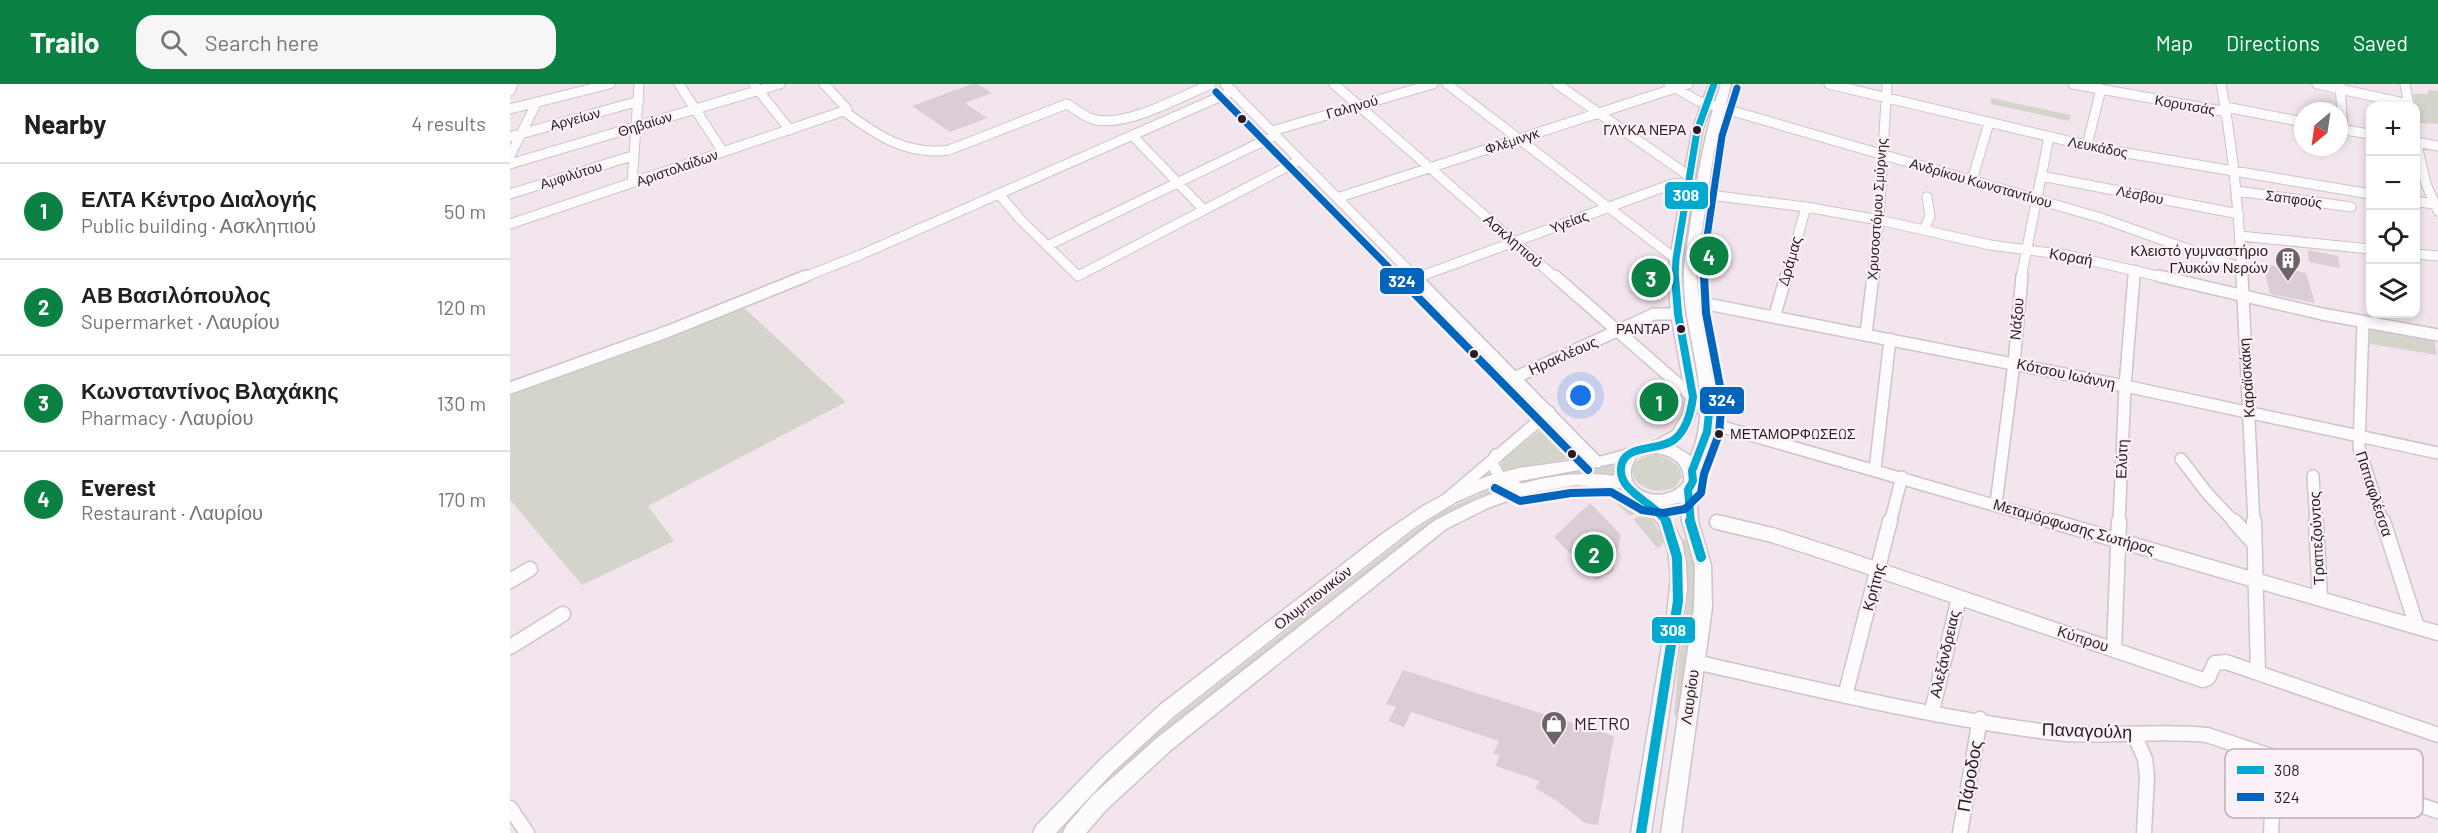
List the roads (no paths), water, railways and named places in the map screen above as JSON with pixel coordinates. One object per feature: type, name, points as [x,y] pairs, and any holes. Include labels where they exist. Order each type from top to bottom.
[{"type":"main road","name":"Λαυρίου","points":[[1671,833],[1704,587],[1703,565],[1688,511],[1689,490],[1693,481],[1692,471],[1704,445],[1709,423],[1710,397],[1692,301],[1691,263],[1710,133],[1714,84]]},
{"type":"main road","name":"Λαυρίου","points":[[1632,452],[1668,443],[1686,425],[1692,409],[1678,314],[1675,284],[1676,260],[1697,131],[1726,84]]},
{"type":"main road","points":[[1656,447],[1677,454],[1686,460],[1692,471]]},
{"type":"main road","points":[[1624,483],[1620,474],[1621,465],[1632,452]]},
{"type":"main road","name":"Ολυμπιονικών","points":[[1043,833],[1083,789],[1148,727],[1372,551],[1446,500],[1501,478],[1550,468],[1597,462],[1632,452]]},
{"type":"main road","name":"Ολυμπιονικών","points":[[1073,833],[1100,802],[1164,744],[1440,525],[1476,506],[1520,489],[1581,480],[1612,480],[1624,483]]},
{"type":"main road","name":"Λαυρίου","points":[[1624,483],[1647,499],[1664,516],[1678,562],[1679,586],[1641,833]]},
{"type":"main road","points":[[1647,499],[1671,501],[1689,490]]},
{"type":"street","points":[[510,91],[513,84]]},
{"type":"street","points":[[510,109],[576,88],[610,84]]},
{"type":"street","points":[[632,183],[632,156],[637,126],[639,84]]},
{"type":"street","points":[[679,84],[723,152]]},
{"type":"street","name":"Θηβαίων","points":[[510,164],[696,108],[756,87],[780,84]]},
{"type":"street","points":[[824,84],[847,109],[844,111],[867,129],[914,150],[933,152],[949,150],[1067,104],[1095,120],[1113,120],[1134,115],[1211,84]]},
{"type":"street","name":"Ασκληπιού","points":[[1334,84],[1692,397]]},
{"type":"street","name":"Γαληνού","points":[[1047,246],[1274,133],[1433,84]]},
{"type":"street","points":[[1447,84],[1676,260]]},
{"type":"street","points":[[1557,84],[1689,180]]},
{"type":"street","name":"Φλέμινγκ","points":[[1337,198],[1599,113],[1672,86],[1688,84]]},
{"type":"street","name":"Λευκάδος","points":[[1829,84],[2087,145],[2366,193]]},
{"type":"street","name":"Χρυσοστόμου Σμύρνης","points":[[1866,334],[1879,220],[1881,154],[1887,84]]},
{"type":"street","name":"Κορυτσάς","points":[[2073,84],[2294,121]]},
{"type":"street","name":"Καραϊσκάκη","points":[[2221,84],[2239,214],[2257,581],[2258,673]]},
{"type":"street","points":[[2316,84],[2341,87],[2398,102]]},
{"type":"street","points":[[2405,84],[2408,102]]},
{"type":"street","name":"Ανδρίκου Κωνσταντίνου","points":[[1672,86],[1712,105],[2101,218],[2241,268]]},
{"type":"street","points":[[756,87],[790,130]]},
{"type":"street","points":[[510,388],[762,295],[860,255],[1132,135],[1229,88],[1597,462]]},
{"type":"street","points":[[2087,145],[2101,89]]},
{"type":"street","name":"Αργείων","points":[[510,137],[639,101]]},
{"type":"street","points":[[510,156],[537,102]]},
{"type":"street","name":"Αριστολαίδων","points":[[510,224],[844,111]]},
{"type":"street","points":[[1972,180],[1989,123]]},
{"type":"street","points":[[2348,130],[2366,133]]},
{"type":"street","points":[[1132,135],[1204,210]]},
{"type":"street","name":"Νάξου","points":[[1996,504],[2014,363],[2018,303],[2025,250],[2049,137]]},
{"type":"street","points":[[2420,143],[2438,146]]},
{"type":"street","name":"Αμφιλύτου","points":[[510,194],[632,156]]},
{"type":"street","points":[[2419,156],[2423,174],[2437,207]]},
{"type":"street","points":[[999,194],[1078,276],[1300,160]]},
{"type":"street","name":"Λέσβου","points":[[2041,176],[2239,214]]},
{"type":"street","name":"Υγείας","points":[[1416,278],[1607,207],[1689,180]]},
{"type":"street","name":"Σαπφούς","points":[[2237,191],[2351,207]]},
{"type":"street","name":"Κοραή","points":[[1701,194],[1806,207],[2025,250],[2067,255],[2242,296],[2363,322],[2438,335]]},
{"type":"street","points":[[1924,230],[1930,216],[1927,197]]},
{"type":"street","points":[[2420,202],[2437,207]]},
{"type":"street","name":"Δράμας","points":[[1775,315],[1806,207]]},
{"type":"street","points":[[2240,236],[2366,249]]},
{"type":"street","points":[[2420,254],[2438,256]]},
{"type":"street","name":"Ελύτη","points":[[2114,649],[2125,386],[2135,270]]},
{"type":"street","name":"Κότσου Ιωάννη","points":[[1692,301],[1775,315],[2014,363],[2249,412],[2357,438],[2438,453]]},
{"type":"street","name":"Ηρακλέους","points":[[1514,378],[1654,314],[1678,314]]},
{"type":"street","name":"Παπαφλέσσα","points":[[2363,322],[2357,438],[2417,627]]},
{"type":"street","points":[[1875,470],[1890,339]]},
{"type":"street","points":[[1446,500],[1496,454],[1548,412]]},
{"type":"street","name":"Μεταμόρφωσης Σωτήρος","points":[[1709,423],[2438,633]]},
{"type":"street","points":[[1496,454],[1492,466],[1501,478],[1520,489]]},
{"type":"street","points":[[2181,459],[2207,493],[2254,543]]},
{"type":"street","name":"Τραπεζούντος","points":[[2313,476],[2320,599]]},
{"type":"street","name":"Κρήτης","points":[[1845,696],[1902,477]]},
{"type":"street","name":"Κύπρου","points":[[1717,522],[1772,535],[2203,680],[2208,678],[2213,665],[2220,662],[2438,735]]},
{"type":"street","points":[[510,580],[530,569]]},
{"type":"street","name":"Αλεξάνδρειας","points":[[1932,711],[1959,598]]},
{"type":"street","points":[[510,647],[563,614]]},
{"type":"street","name":"Παναγούλη","points":[[1695,662],[1845,696],[2073,735],[2201,734],[2245,749]]},
{"type":"street","name":"Πάροδος","points":[[1960,833],[1980,719]]},
{"type":"street","points":[[2134,734],[2145,759],[2147,776],[2144,833]]},
{"type":"street","name":"Παναγούλη","points":[[2423,806],[2438,811]]},
{"type":"street","points":[[510,808],[527,833]]},
{"type":"street","points":[[2271,833],[2272,818]]},
{"type":"place","name":"ΓΛΥΚΑ ΝΕΡΑ","points":[[1697,130]]},
{"type":"place","name":"Everest","points":[[1709,256]]},
{"type":"place","name":"Κωνσταντίνος Βλαχάκης","points":[[1651,278]]},
{"type":"place","name":"Κλειστό γυμναστήριο Γλυκών Νερών","points":[[2288,283]]},
{"type":"place","name":"ΡΑΝΤΑΡ","points":[[1681,329]]},
{"type":"place","name":"ΕΛΤΑ Κέντρο Διαλογής","points":[[1659,402]]},
{"type":"place","name":"ΜΕΤΑΜΟΡΦΩΣΕΩΣ","points":[[1719,434]]},
{"type":"place","name":"ΑΒ Βασιλόπουλος","points":[[1594,554]]},
{"type":"place","name":"METRO","points":[[1554,747]]}]
